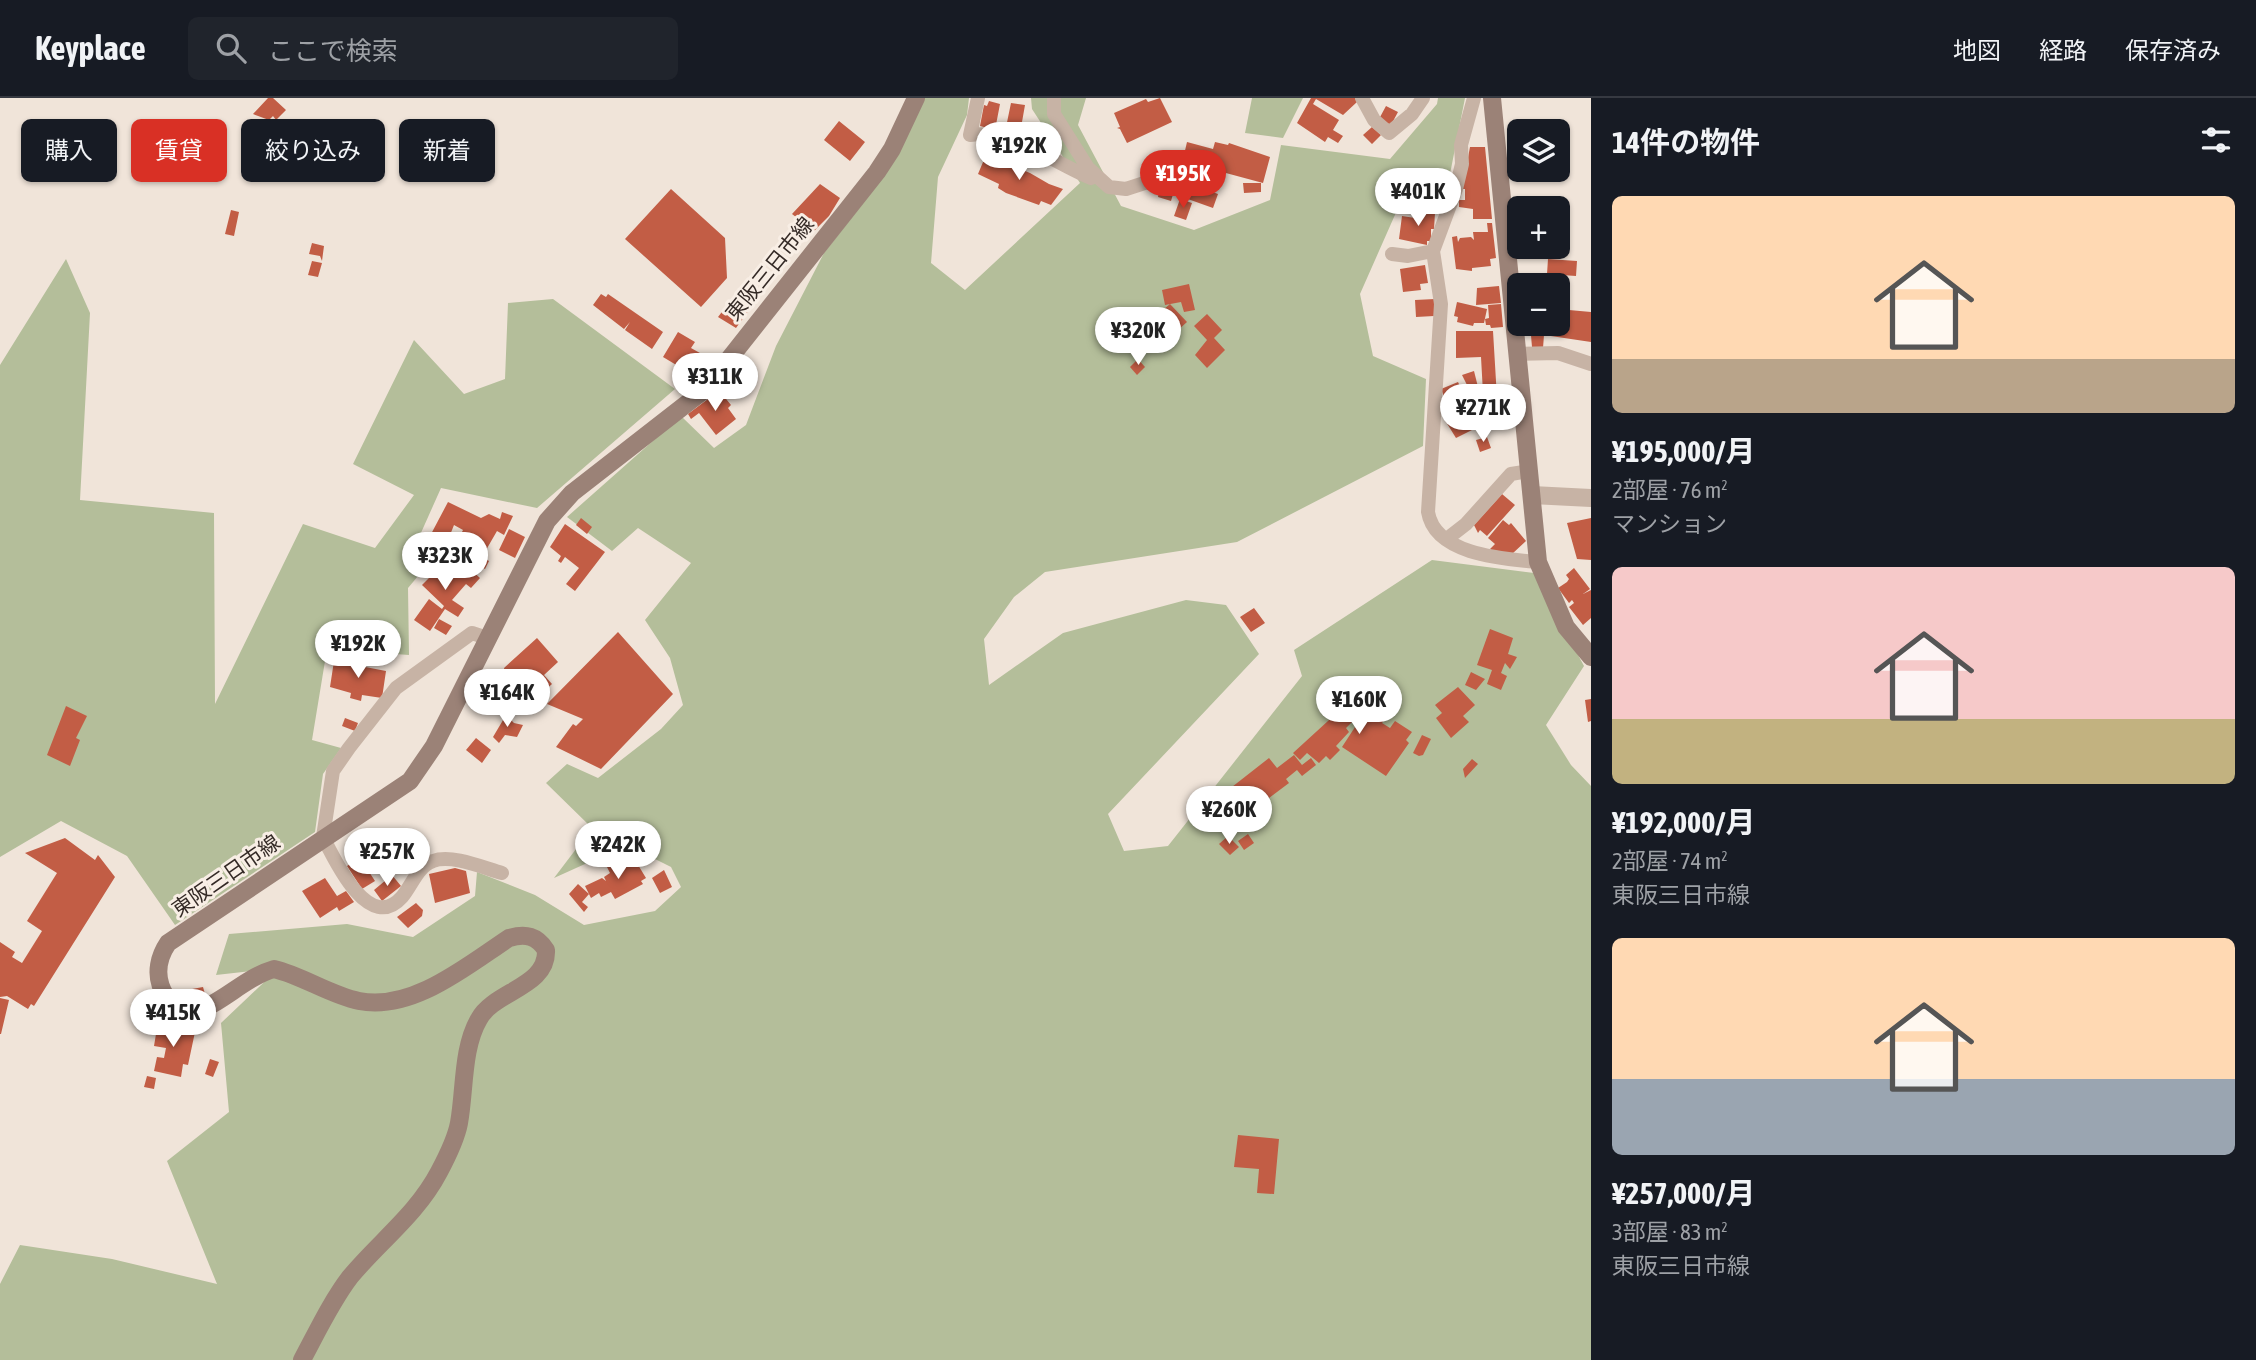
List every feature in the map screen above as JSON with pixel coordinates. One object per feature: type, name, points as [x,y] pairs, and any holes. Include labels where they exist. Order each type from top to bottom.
[{"type":"main road","name":"東阪三日市線","points":[[302,1360],[350,1277],[411,1215],[440,1170],[457,1130],[471,1039],[480,1016],[492,1004],[537,974],[547,958],[541,942],[533,937],[519,935],[509,938],[439,983],[400,999],[379,1004],[358,1001],[274,969],[262,973],[212,1007],[193,1013],[173,1004],[161,990],[158,980],[160,955],[168,943],[410,781],[434,746],[547,521],[572,493],[703,391],[877,172],[892,149],[916,98]]},
{"type":"main road","points":[[1492,98],[1513,273]]},
{"type":"main road","points":[[1517,336],[1538,562],[1566,627],[1591,657]]},
{"type":"street","points":[[978,98],[970,135],[984,133],[1001,136],[1037,150],[1069,170],[1091,178],[1095,174]]},
{"type":"street","points":[[1054,98],[1054,114],[1095,174],[1109,187],[1126,189],[1166,176],[1182,182]]},
{"type":"street","points":[[1362,98],[1374,120],[1389,133],[1412,114],[1423,98]]},
{"type":"street","points":[[1474,98],[1461,145],[1462,164],[1456,189],[1433,251],[1441,304],[1428,512],[1430,523],[1448,538],[1482,557],[1538,562]]},
{"type":"street","points":[[1392,254],[1408,256],[1433,251]]},
{"type":"street","points":[[1518,354],[1558,353],[1591,364]]},
{"type":"street","points":[[1448,538],[1466,524],[1511,474],[1529,471]]},
{"type":"street","points":[[1532,495],[1591,498]]},
{"type":"street","points":[[487,638],[472,633],[396,688],[334,771],[323,837],[362,900],[373,908],[385,907],[400,899],[423,865],[436,859],[502,873]]},
{"type":"green space","points":[[923,98],[969,98],[967,115],[938,177],[931,263],[965,290],[1080,183],[1032,109],[1031,98],[1086,98],[1078,125],[1121,206],[1194,230],[1270,200],[1281,145],[1390,159],[1437,104],[1438,98],[1465,98],[1449,179],[1398,208],[1360,294],[1373,356],[1426,379],[1423,446],[1237,542],[1045,572],[1014,597],[984,639],[989,685],[1063,633],[1186,600],[1226,605],[1259,654],[1108,814],[1124,851],[1168,846],[1302,676],[1294,650],[1432,560],[1534,573],[1584,666],[1546,725],[1571,765],[1591,786],[1591,1360],[0,1360],[0,1284],[20,1245],[112,1259],[217,1284],[167,1161],[229,1112],[221,1023],[279,968],[216,975],[229,934],[347,924],[413,937],[475,896],[477,872],[535,895],[584,925],[655,911],[681,887],[671,867],[627,845],[554,878],[592,828],[546,783],[567,764],[598,778],[661,729],[683,705],[670,658],[645,620],[691,563],[638,528],[612,551],[567,517],[681,416],[714,448],[746,425],[776,346],[824,253],[884,176]]},
{"type":"green space","points":[[1252,98],[1303,98],[1283,138],[1245,133]]},
{"type":"green space","points":[[66,259],[90,313],[80,500],[214,513],[215,704],[303,524],[375,548],[414,495],[353,464],[414,340],[464,394],[505,379],[508,303],[553,299],[675,389],[537,508],[441,488],[416,544],[434,557],[408,588],[409,655],[327,649],[312,740],[341,748],[323,774],[315,832],[175,925],[127,856],[61,821],[0,857],[0,365]]},
{"type":"building","points":[[268,98],[273,98],[286,110],[277,119],[273,116],[266,119],[253,114]]},
{"type":"building","points":[[1160,98],[1172,122],[1127,143],[1117,128],[1120,127],[1114,113],[1146,99],[1148,102]]},
{"type":"building","points":[[1311,98],[1355,98],[1357,102],[1343,115],[1316,99],[1313,104],[1339,120],[1333,130],[1343,136],[1338,143],[1328,137],[1325,142],[1297,123]]},
{"type":"building","points":[[989,101],[1000,104],[995,130],[980,126],[984,105],[987,106]]},
{"type":"building","points":[[1011,103],[1025,105],[1022,122],[1041,133],[1038,143],[1027,134],[1005,132]]},
{"type":"building","points":[[1386,106],[1398,112],[1391,125],[1379,119]]},
{"type":"building","points":[[839,121],[865,142],[850,161],[824,140]]},
{"type":"building","points":[[1372,127],[1381,135],[1372,144],[1363,135]]},
{"type":"building","points":[[1187,142],[1213,149],[1215,142],[1229,143],[1270,157],[1263,183],[1211,169],[1207,184],[1193,180],[1193,177],[1180,172]]},
{"type":"building","points":[[1470,147],[1485,147],[1492,219],[1473,219],[1473,209],[1459,207],[1459,200],[1465,200],[1465,189],[1462,189]]},
{"type":"building","points":[[986,155],[1063,189],[1051,205],[1041,201],[1039,205],[1006,193],[998,188],[999,184],[978,174]]},
{"type":"building","points":[[1243,183],[1261,183],[1261,192],[1244,193]]},
{"type":"building","points":[[820,184],[840,198],[829,216],[814,231],[792,214]]},
{"type":"building","points":[[1194,185],[1218,194],[1213,208],[1185,198]]},
{"type":"building","points":[[1160,187],[1174,191],[1171,201],[1158,197]]},
{"type":"building","points":[[671,189],[725,238],[727,278],[701,307],[625,239]]},
{"type":"building","points":[[1435,189],[1447,195],[1440,214],[1427,210]]},
{"type":"building","points":[[1180,199],[1192,203],[1186,220],[1174,216]]},
{"type":"building","points":[[231,210],[239,212],[234,236],[225,234]]},
{"type":"building","points":[[1416,210],[1435,213],[1431,241],[1427,241],[1427,245],[1399,239],[1402,216],[1415,218]]},
{"type":"building","points":[[1487,223],[1492,223],[1496,258],[1490,259],[1491,266],[1472,268],[1472,271],[1456,269],[1452,237],[1457,236],[1458,242],[1460,238],[1471,237],[1474,240],[1473,232],[1488,232]]},
{"type":"building","points":[[312,243],[324,246],[322,261],[320,256],[309,254]]},
{"type":"building","points":[[1548,259],[1577,261],[1576,276],[1570,276],[1570,273],[1547,273]]},
{"type":"building","points":[[312,261],[322,263],[318,277],[308,275]]},
{"type":"building","points":[[1425,265],[1428,283],[1420,284],[1421,290],[1403,292],[1400,269]]},
{"type":"building","points":[[1189,284],[1195,310],[1184,312],[1181,302],[1165,305],[1162,290]]},
{"type":"building","points":[[1499,286],[1501,303],[1476,305],[1477,288]]},
{"type":"building","points":[[738,291],[754,303],[736,328],[718,317]]},
{"type":"building","points":[[601,294],[606,297],[608,294],[663,332],[652,349],[625,330],[630,322],[624,329],[593,305]]},
{"type":"building","points":[[1435,299],[1434,316],[1416,317],[1415,300]]},
{"type":"building","points":[[1457,302],[1487,309],[1484,323],[1474,323],[1473,326],[1457,322],[1458,317],[1454,316]]},
{"type":"building","points":[[1170,304],[1187,322],[1158,348],[1143,332],[1147,330],[1144,326]]},
{"type":"building","points":[[1501,304],[1503,327],[1491,328],[1486,325],[1485,319],[1489,318],[1488,305]]},
{"type":"building","points":[[1570,310],[1591,312],[1591,342],[1551,336],[1570,336]]},
{"type":"building","points":[[1207,314],[1222,330],[1214,338],[1225,350],[1207,368],[1195,355],[1207,340],[1194,326]]},
{"type":"building","points":[[1456,331],[1493,331],[1497,398],[1486,398],[1486,392],[1483,393],[1481,357],[1456,358]]},
{"type":"building","points":[[678,332],[695,342],[691,348],[707,357],[703,365],[707,367],[698,378],[663,357]]},
{"type":"building","points":[[1531,336],[1544,336],[1543,348],[1532,347]]},
{"type":"building","points":[[1138,359],[1145,367],[1137,375],[1130,367]]},
{"type":"building","points":[[1474,371],[1479,391],[1474,392],[1470,391],[1462,375]]},
{"type":"building","points":[[1458,382],[1464,395],[1451,400],[1454,407],[1470,401],[1486,414],[1480,417],[1480,426],[1456,438],[1443,417],[1449,409],[1441,389]]},
{"type":"building","points":[[716,393],[719,397],[722,394],[731,405],[728,408],[736,419],[716,435],[699,413],[691,419],[688,414]]},
{"type":"building","points":[[1487,437],[1491,448],[1480,452],[1476,440]]},
{"type":"building","points":[[1502,494],[1515,505],[1487,536],[1480,530],[1478,533],[1474,525]]},
{"type":"building","points":[[448,502],[481,518],[489,514],[500,519],[502,512],[513,516],[504,535],[497,531],[482,557],[489,561],[485,569],[447,546],[453,535],[459,538],[463,530],[454,525],[446,545],[430,536]]},
{"type":"building","points":[[581,518],[592,527],[587,534],[576,525]]},
{"type":"building","points":[[1591,518],[1591,560],[1577,559],[1567,523]]},
{"type":"building","points":[[1503,520],[1509,525],[1511,523],[1526,541],[1512,554],[1497,554],[1490,549],[1495,544],[1488,538]]},
{"type":"building","points":[[565,524],[605,552],[575,591],[566,584],[579,568],[565,557],[561,563],[558,561],[561,556],[550,547]]},
{"type":"building","points":[[509,529],[525,537],[515,558],[499,550]]},
{"type":"building","points":[[460,560],[480,578],[471,588],[466,584],[452,600],[464,608],[458,617],[445,609],[430,631],[414,620],[429,599],[442,609],[444,606],[422,585],[445,562],[454,567]]},
{"type":"building","points":[[1574,568],[1590,589],[1583,594],[1591,590],[1591,618],[1583,625],[1569,607],[1574,603],[1572,600],[1569,603],[1558,588],[1567,582],[1569,579],[1566,575]]},
{"type":"building","points":[[1254,608],[1265,623],[1251,632],[1240,617]]},
{"type":"building","points":[[439,619],[452,626],[446,635],[434,628]]},
{"type":"building","points":[[1490,629],[1513,638],[1508,654],[1517,657],[1510,669],[1505,663],[1501,673],[1507,676],[1501,690],[1487,684],[1492,670],[1477,665]]},
{"type":"building","points":[[618,632],[673,694],[601,769],[556,747],[573,724],[576,726],[583,719],[547,704]]},
{"type":"building","points":[[537,638],[558,662],[544,675],[552,684],[542,693],[533,685],[524,694],[505,674],[504,668]]},
{"type":"building","points":[[334,661],[386,671],[382,698],[362,695],[361,701],[350,698],[351,693],[330,687]]},
{"type":"building","points":[[1471,672],[1485,679],[1476,690],[1465,685]]},
{"type":"building","points":[[1458,687],[1475,705],[1463,716],[1469,722],[1451,738],[1436,718],[1442,713],[1435,705]]},
{"type":"building","points":[[1353,690],[1379,707],[1376,713],[1385,719],[1382,723],[1390,728],[1395,721],[1412,732],[1406,740],[1409,743],[1386,776],[1342,747],[1357,724],[1352,722],[1346,728],[1349,732],[1336,746],[1340,750],[1330,760],[1326,756],[1319,763],[1307,753],[1300,760],[1293,753],[1340,710]]},
{"type":"building","points":[[1591,699],[1591,721],[1588,722],[1585,700]]},
{"type":"building","points":[[66,706],[87,716],[76,738],[80,740],[70,766],[47,755]]},
{"type":"building","points":[[506,715],[514,723],[523,725],[517,737],[505,735],[499,743],[493,737]]},
{"type":"building","points":[[345,718],[358,723],[355,731],[342,726]]},
{"type":"building","points":[[1422,735],[1431,739],[1423,755],[1419,756],[1413,753]]},
{"type":"building","points":[[476,738],[491,750],[482,763],[466,750]]},
{"type":"building","points":[[1294,755],[1302,765],[1311,758],[1316,765],[1302,776],[1297,770],[1286,779],[1289,783],[1242,818],[1223,794],[1269,758],[1277,768]]},
{"type":"building","points":[[1472,759],[1478,764],[1465,778],[1463,769]]},
{"type":"building","points":[[1248,834],[1254,843],[1244,850],[1238,841]]},
{"type":"building","points":[[1228,836],[1239,847],[1230,855],[1219,844]]},
{"type":"building","points":[[65,838],[95,860],[98,855],[115,877],[34,1006],[31,1004],[28,1009],[7,996],[0,997],[0,942],[15,952],[12,957],[22,963],[42,931],[27,921],[57,873],[25,853]]},
{"type":"building","points":[[360,858],[375,881],[362,889],[347,866]]},
{"type":"building","points":[[635,860],[646,878],[641,881],[643,884],[615,899],[611,892],[601,897],[599,893],[591,898],[585,886],[602,878],[606,881],[604,877],[610,873],[607,867],[616,863],[619,868]]},
{"type":"building","points":[[455,868],[466,871],[470,893],[435,903],[429,874]]},
{"type":"building","points":[[664,870],[672,887],[660,893],[652,878]]},
{"type":"building","points":[[392,875],[401,886],[382,901],[374,890]]},
{"type":"building","points":[[325,878],[337,896],[346,891],[354,902],[339,911],[337,907],[320,918],[302,891]]},
{"type":"building","points":[[578,884],[589,894],[582,902],[588,907],[584,912],[569,894]]},
{"type":"building","points":[[416,903],[423,910],[422,916],[408,928],[397,917]]},
{"type":"building","points":[[203,987],[207,1001],[196,1004],[192,989]]},
{"type":"building","points":[[0,998],[9,1000],[1,1034],[0,1034]]},
{"type":"building","points":[[158,1022],[195,1032],[188,1065],[183,1064],[181,1077],[154,1071],[157,1057],[164,1058],[166,1048],[154,1046]]},
{"type":"building","points":[[210,1059],[219,1062],[213,1077],[205,1074]]},
{"type":"building","points":[[147,1076],[156,1078],[154,1089],[144,1087]]},
{"type":"building","points":[[1238,1135],[1279,1139],[1274,1194],[1257,1193],[1259,1169],[1234,1167]]}]
